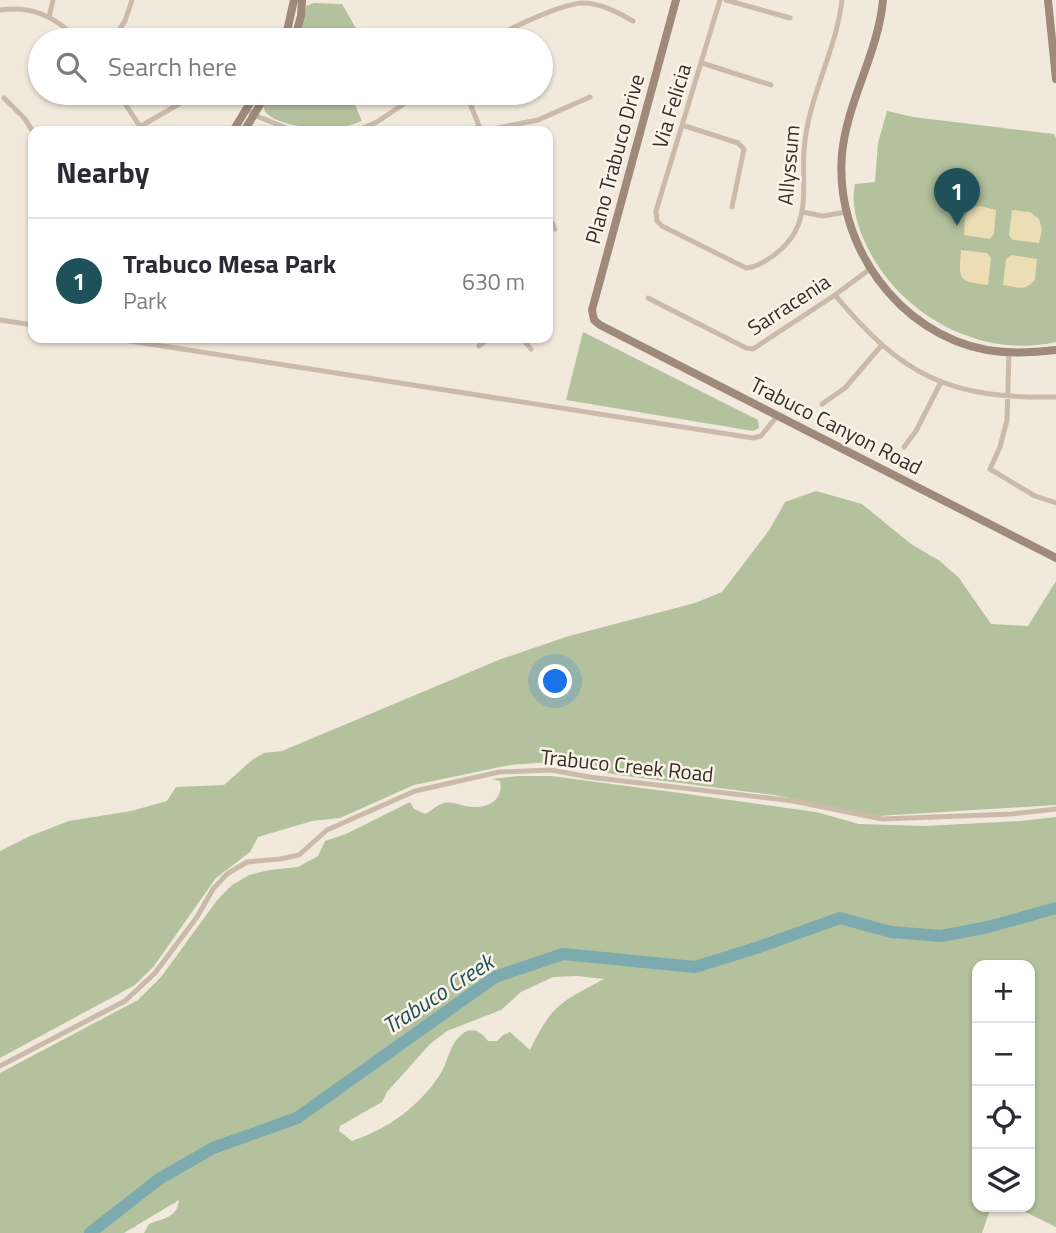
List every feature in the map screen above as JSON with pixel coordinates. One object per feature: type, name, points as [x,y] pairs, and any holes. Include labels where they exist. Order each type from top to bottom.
[{"type":"main road","points":[[288,28],[294,0]]},
{"type":"main road","points":[[296,28],[302,0]]},
{"type":"main road","name":"Plano Trabuco Drive","points":[[600,325],[594,320],[592,310],[676,0]]},
{"type":"main road","points":[[883,0],[878,34],[845,133],[841,173],[846,212],[856,242],[870,269],[896,300],[927,325],[961,343],[985,350],[1009,353],[1056,350]]},
{"type":"main road","points":[[1048,0],[1056,79]]},
{"type":"main road","points":[[246,126],[253,105]]},
{"type":"main road","points":[[238,126],[257,105]]},
{"type":"main road","name":"Trabuco Canyon Road","points":[[600,325],[1056,558]]},
{"type":"street","points":[[49,17],[53,0]]},
{"type":"street","points":[[723,0],[790,18]]},
{"type":"street","name":"Via Felicia","points":[[723,0],[656,211],[657,221],[662,226],[746,268]]},
{"type":"street","name":"Allyssum","points":[[746,268],[768,259],[796,232],[802,212],[805,139],[837,33],[842,0]]},
{"type":"street","points":[[121,28],[132,1]]},
{"type":"street","points":[[513,28],[549,12],[581,3],[608,7],[633,21]]},
{"type":"street","points":[[0,10],[26,9],[49,17],[65,28]]},
{"type":"street","points":[[702,63],[771,85]]},
{"type":"street","points":[[507,126],[538,120],[590,97]]},
{"type":"street","points":[[4,98],[29,126]]},
{"type":"street","points":[[126,105],[140,126]]},
{"type":"street","points":[[146,126],[178,105]]},
{"type":"street","points":[[375,126],[402,105]]},
{"type":"street","points":[[471,105],[479,126]]},
{"type":"street","points":[[251,112],[283,126]]},
{"type":"street","points":[[682,125],[738,142],[744,149],[732,207]]},
{"type":"street","points":[[802,212],[823,216],[846,212]]},
{"type":"street","points":[[553,225],[555,229]]},
{"type":"street","name":"Sarracenia","points":[[648,298],[746,348],[753,349],[870,269]]},
{"type":"street","points":[[835,295],[864,331],[881,346],[941,382],[975,393],[1007,397],[1056,397]]},
{"type":"street","points":[[0,320],[28,324]]},
{"type":"street","points":[[143,343],[753,438],[761,436],[778,415]]},
{"type":"street","points":[[479,346],[483,343]]},
{"type":"street","points":[[526,343],[531,349]]},
{"type":"street","points":[[822,404],[845,388],[881,346]]},
{"type":"street","points":[[1009,353],[1007,420],[1000,447],[990,469],[1035,496],[1056,503]]},
{"type":"street","points":[[904,447],[916,431],[941,382]]},
{"type":"street","name":"Trabuco Creek Road","points":[[0,1066],[125,1001],[138,991],[155,973],[226,874],[247,862],[299,855],[327,830],[415,791],[499,772],[551,770],[793,802],[882,819],[1012,814],[1056,809]]},
{"type":"green space","points":[[314,3],[342,4],[356,28],[301,28],[306,6]]},
{"type":"green space","points":[[264,105],[355,105],[362,121],[346,126],[300,126],[273,118]]},
{"type":"green space","points":[[887,111],[913,117],[1054,134],[1056,342],[1027,346],[997,344],[969,337],[942,325],[918,309],[896,289],[878,266],[859,226],[854,191],[855,184],[875,182],[878,143]]},
{"type":"green space","points":[[583,332],[758,420],[759,428],[753,431],[566,400]]},
{"type":"green space","points":[[816,491],[862,504],[911,544],[940,561],[959,578],[991,624],[1028,626],[1056,581],[1056,805],[878,816],[774,795],[618,775],[558,763],[510,765],[414,785],[340,818],[312,821],[258,837],[250,852],[216,878],[154,966],[135,985],[0,1058],[0,851],[69,821],[131,811],[167,801],[176,787],[224,785],[264,753],[282,751],[501,659],[569,636],[695,603],[722,592],[770,529],[785,502]]},
{"type":"green space","points":[[551,776],[816,812],[859,824],[926,826],[1056,817],[1056,1227],[1025,1212],[1035,1212],[1035,960],[972,960],[972,1212],[989,1212],[982,1233],[144,1233],[149,1224],[173,1214],[179,1200],[124,1233],[0,1233],[0,1073],[138,1000],[161,977],[218,899],[232,885],[249,875],[298,867],[318,856],[325,841],[346,834],[410,802],[414,809],[425,814],[444,803],[484,806],[494,801],[500,793],[500,781],[492,779]],"holes":[[[553,977],[604,979],[577,994],[552,1013],[530,1050],[510,1032],[497,1041],[488,1041],[476,1031],[465,1032],[454,1043],[433,1085],[402,1115],[378,1130],[352,1141],[339,1131],[340,1126],[382,1102],[387,1092],[430,1044],[447,1031],[501,1010],[521,992]]]},
{"type":"sand","points":[[980,206],[996,210],[994,234],[990,239],[964,235],[967,213]]},
{"type":"sand","points":[[1012,210],[1030,212],[1039,219],[1042,230],[1039,243],[1013,240],[1009,235]]},
{"type":"sand","points":[[961,250],[987,253],[991,258],[988,285],[970,282],[962,277]]},
{"type":"sand","points":[[1012,255],[1037,259],[1035,280],[1027,286],[1020,288],[1003,285],[1006,259]]},
{"type":"waterway","name":"Trabuco Creek","points":[[90,1233],[159,1179],[213,1148],[297,1118],[495,977],[563,954],[695,967],[840,918],[891,932],[941,936],[988,927],[1056,908]]},
{"type":"place","name":"Trabuco Mesa Park","points":[[957,226]]}]
